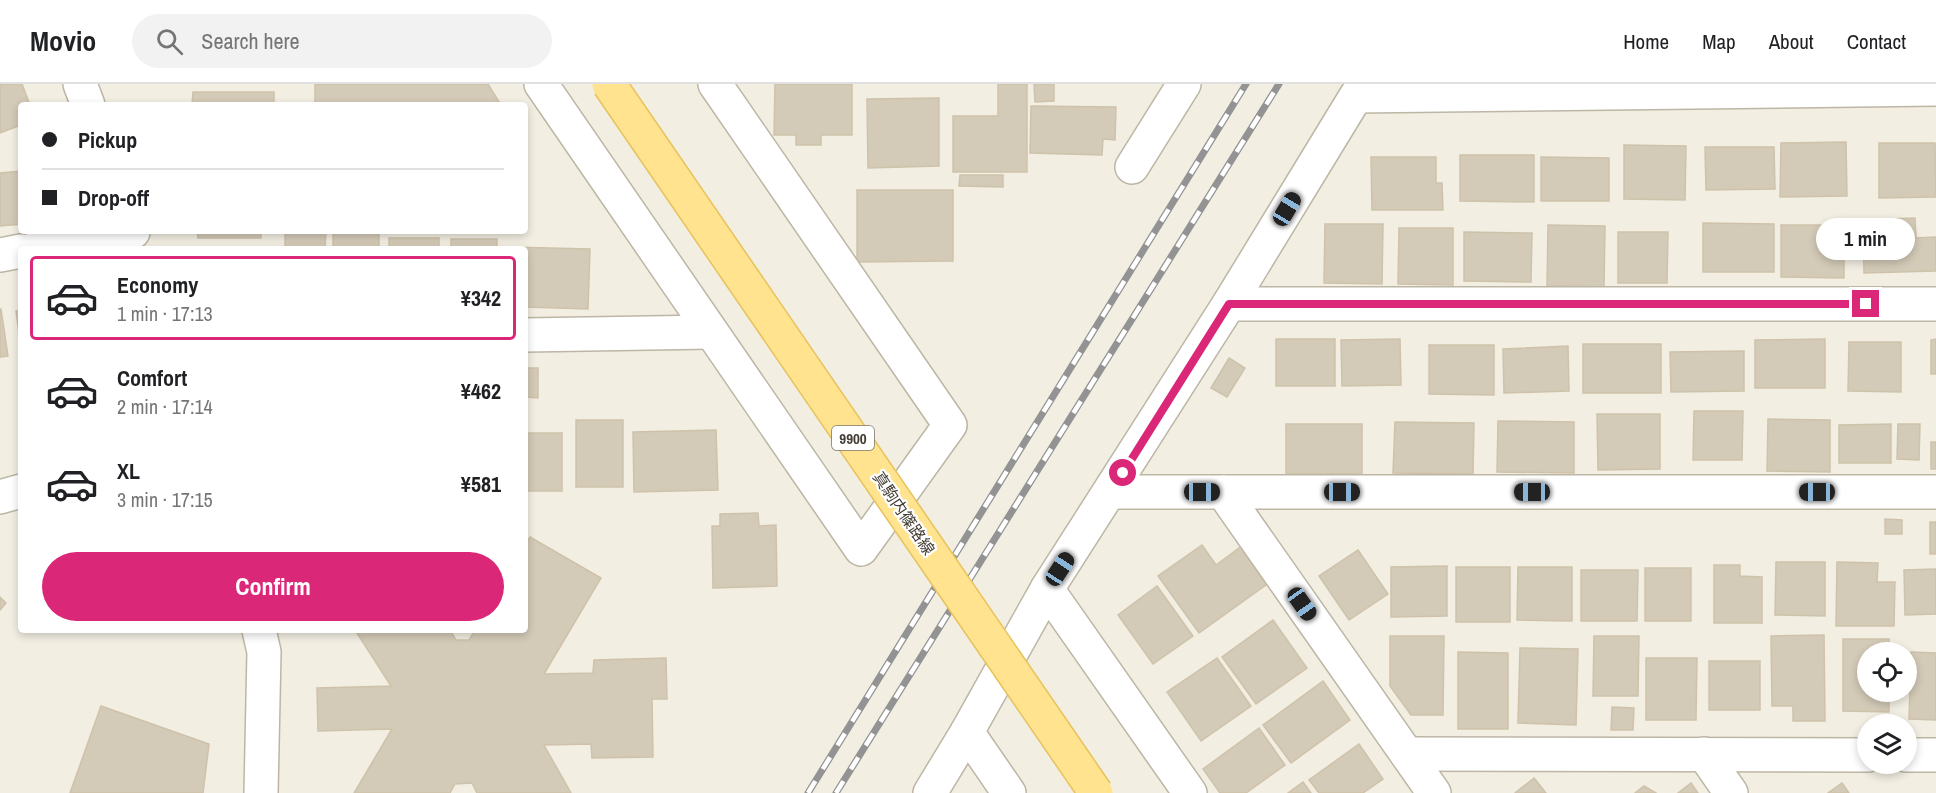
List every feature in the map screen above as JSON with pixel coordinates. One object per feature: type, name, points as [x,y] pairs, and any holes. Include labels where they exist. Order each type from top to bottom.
[{"type":"main road","name":"真駒内篠路線","points":[[609,84],[1096,793]]},
{"type":"street","points":[[80,84],[86,102]]},
{"type":"street","points":[[542,84],[861,549],[950,425],[715,84]]},
{"type":"street","points":[[1132,167],[1184,84]]},
{"type":"street","points":[[930,793],[1047,589],[1229,304],[1356,96],[1936,89]]},
{"type":"street","points":[[62,246],[135,238]]},
{"type":"street","points":[[0,255],[18,252]]},
{"type":"street","points":[[1229,304],[1936,304]]},
{"type":"street","points":[[528,335],[711,332]]},
{"type":"street","points":[[0,497],[18,492]]},
{"type":"street","points":[[1111,492],[1936,492]]},
{"type":"street","points":[[1223,492],[1434,793]]},
{"type":"street","points":[[1047,589],[1190,793]]},
{"type":"street","points":[[260,633],[264,652],[261,793]]},
{"type":"street","points":[[967,732],[1009,793]]},
{"type":"street","points":[[1407,754],[1857,755]]},
{"type":"street","points":[[1704,754],[1731,793]]},
{"type":"street","points":[[1917,755],[1936,755]]},
{"type":"building","points":[[0,84],[22,84],[29,102],[18,102],[18,126],[0,133]]},
{"type":"building","points":[[315,84],[488,84],[499,102],[315,102]]},
{"type":"building","points":[[775,84],[852,84],[852,135],[821,135],[821,145],[796,145],[796,135],[774,135]]},
{"type":"building","points":[[998,84],[1027,84],[1027,172],[953,172],[953,116],[998,116]]},
{"type":"building","points":[[1034,84],[1054,84],[1054,101],[1035,102]]},
{"type":"building","points":[[193,92],[274,92],[274,102],[192,102]]},
{"type":"building","points":[[939,98],[939,166],[868,168],[867,99]]},
{"type":"building","points":[[1031,106],[1116,107],[1115,140],[1103,139],[1102,155],[1030,153]]},
{"type":"building","points":[[1846,142],[1847,196],[1780,197],[1781,143]]},
{"type":"building","points":[[1879,143],[1935,143],[1936,197],[1879,198]]},
{"type":"building","points":[[1624,145],[1686,146],[1685,200],[1624,199]]},
{"type":"building","points":[[1705,147],[1774,147],[1775,189],[1706,190]]},
{"type":"building","points":[[1460,155],[1534,155],[1534,202],[1460,201]]},
{"type":"building","points":[[1371,157],[1436,157],[1436,183],[1442,183],[1443,210],[1372,210]]},
{"type":"building","points":[[1541,157],[1609,158],[1609,201],[1541,201]]},
{"type":"building","points":[[18,171],[18,224],[0,226],[0,173]]},
{"type":"building","points":[[960,175],[1003,175],[1003,187],[959,186]]},
{"type":"building","points":[[857,190],[953,190],[953,261],[857,262]]},
{"type":"building","points":[[1915,218],[1916,238],[1936,237],[1936,271],[1864,273],[1863,220]]},
{"type":"building","points":[[1703,223],[1774,224],[1774,272],[1703,272]]},
{"type":"building","points":[[1325,224],[1383,224],[1382,284],[1324,283]]},
{"type":"building","points":[[1548,225],[1605,226],[1604,287],[1547,286]]},
{"type":"building","points":[[1781,225],[1844,225],[1844,278],[1781,277]]},
{"type":"building","points":[[1399,228],[1453,228],[1453,285],[1398,284]]},
{"type":"building","points":[[1464,232],[1532,233],[1531,282],[1464,281]]},
{"type":"building","points":[[1618,232],[1668,232],[1667,283],[1618,283]]},
{"type":"building","points":[[197,234],[261,234],[261,238],[198,238]]},
{"type":"building","points":[[285,234],[326,234],[325,246],[285,246]]},
{"type":"building","points":[[333,234],[379,234],[379,246],[333,246]]},
{"type":"building","points":[[389,238],[439,238],[439,246],[389,246]]},
{"type":"building","points":[[451,239],[497,239],[497,246],[451,246]]},
{"type":"building","points":[[528,248],[590,249],[588,309],[528,307]]},
{"type":"building","points":[[0,309],[8,356],[0,357]]},
{"type":"building","points":[[1276,339],[1335,339],[1335,386],[1276,386]]},
{"type":"building","points":[[1400,339],[1401,385],[1342,386],[1341,340]]},
{"type":"building","points":[[1825,339],[1825,388],[1755,388],[1755,340]]},
{"type":"building","points":[[1936,339],[1936,374],[1931,374],[1931,340]]},
{"type":"building","points":[[1849,342],[1901,342],[1901,392],[1848,391]]},
{"type":"building","points":[[1583,344],[1661,344],[1661,393],[1583,393]]},
{"type":"building","points":[[1429,345],[1494,345],[1494,395],[1429,394]]},
{"type":"building","points":[[1568,346],[1569,391],[1504,393],[1503,349]]},
{"type":"building","points":[[1744,351],[1744,391],[1671,392],[1670,352]]},
{"type":"building","points":[[1229,358],[1245,368],[1227,397],[1211,388]]},
{"type":"building","points":[[528,368],[538,368],[538,398],[528,397]]},
{"type":"building","points":[[1694,411],[1743,411],[1742,460],[1693,460]]},
{"type":"building","points":[[1597,414],[1660,414],[1660,469],[1598,470]]},
{"type":"building","points":[[1768,419],[1830,420],[1830,472],[1767,471]]},
{"type":"building","points":[[576,420],[623,420],[623,487],[576,487]]},
{"type":"building","points":[[1498,421],[1574,422],[1574,473],[1497,472]]},
{"type":"building","points":[[1395,422],[1474,423],[1473,474],[1393,473]]},
{"type":"building","points":[[1286,424],[1362,424],[1362,474],[1286,474]]},
{"type":"building","points":[[1891,424],[1891,463],[1839,463],[1839,425]]},
{"type":"building","points":[[1898,424],[1920,424],[1919,460],[1897,459]]},
{"type":"building","points":[[716,430],[718,490],[634,492],[633,432]]},
{"type":"building","points":[[528,433],[562,433],[562,491],[528,491]]},
{"type":"building","points":[[1931,442],[1936,442],[1936,469],[1931,469]]},
{"type":"building","points":[[758,513],[759,526],[776,525],[777,586],[713,588],[712,526],[720,526],[720,514]]},
{"type":"building","points":[[1885,519],[1902,520],[1902,534],[1885,534]]},
{"type":"building","points":[[1930,522],[1936,522],[1936,554],[1930,554]]},
{"type":"building","points":[[530,537],[601,578],[544,674],[593,673],[594,660],[666,658],[667,699],[652,699],[653,757],[592,758],[591,744],[544,745],[571,793],[477,793],[472,783],[455,784],[450,793],[354,793],[392,729],[318,731],[317,688],[391,686],[357,633],[452,633],[456,640],[469,640],[473,633],[528,633],[528,540]]},
{"type":"building","points":[[1202,545],[1216,565],[1243,545],[1270,582],[1199,633],[1158,576]]},
{"type":"building","points":[[1358,550],[1388,594],[1349,620],[1319,576]]},
{"type":"building","points":[[1776,562],[1825,562],[1825,616],[1775,615]]},
{"type":"building","points":[[1837,562],[1878,563],[1877,582],[1895,582],[1894,626],[1836,626]]},
{"type":"building","points":[[1714,565],[1740,565],[1740,576],[1762,577],[1762,623],[1714,623]]},
{"type":"building","points":[[1447,566],[1447,616],[1391,617],[1391,567]]},
{"type":"building","points":[[1456,567],[1510,567],[1510,622],[1456,622]]},
{"type":"building","points":[[1518,567],[1572,567],[1572,621],[1517,620]]},
{"type":"building","points":[[1645,568],[1691,568],[1691,621],[1645,621]]},
{"type":"building","points":[[1936,569],[1936,614],[1905,615],[1904,570]]},
{"type":"building","points":[[1581,570],[1638,570],[1637,621],[1581,621]]},
{"type":"building","points":[[1157,586],[1193,636],[1153,664],[1118,615]]},
{"type":"building","points":[[0,597],[6,603],[0,610]]},
{"type":"building","points":[[1273,620],[1307,668],[1256,704],[1222,657]]},
{"type":"building","points":[[1824,635],[1825,721],[1793,721],[1793,706],[1772,706],[1771,636]]},
{"type":"building","points":[[1390,636],[1444,636],[1443,715],[1411,715],[1390,686]]},
{"type":"building","points":[[1594,636],[1639,636],[1638,696],[1593,696]]},
{"type":"building","points":[[1843,639],[1889,639],[1889,642],[1857,642],[1857,702],[1889,702],[1889,712],[1843,711]]},
{"type":"building","points":[[1520,648],[1578,649],[1576,725],[1518,723]]},
{"type":"building","points":[[1458,652],[1508,653],[1508,729],[1458,729]]},
{"type":"building","points":[[1917,652],[1936,653],[1936,720],[1917,719],[1917,714],[1909,714],[1910,702],[1917,702]]},
{"type":"building","points":[[1217,658],[1251,706],[1201,741],[1167,692]]},
{"type":"building","points":[[1646,658],[1697,658],[1696,720],[1646,720]]},
{"type":"building","points":[[1709,661],[1760,661],[1760,710],[1709,710]]},
{"type":"building","points":[[1323,681],[1350,720],[1291,763],[1263,725]]},
{"type":"building","points":[[101,706],[209,744],[203,793],[70,793]]},
{"type":"building","points":[[1612,707],[1634,708],[1633,730],[1611,730]]},
{"type":"building","points":[[1259,728],[1285,765],[1246,793],[1220,793],[1203,769]]},
{"type":"building","points":[[1359,744],[1383,779],[1363,793],[1319,793],[1309,780]]},
{"type":"building","points":[[1534,778],[1546,793],[1515,793]]},
{"type":"building","points":[[1303,782],[1311,793],[1288,793]]},
{"type":"building","points":[[1691,783],[1698,793],[1678,793]]},
{"type":"building","points":[[1842,783],[1849,793],[1828,793]]},
{"type":"building","points":[[1644,786],[1656,793],[1635,793]]},
{"type":"railway","points":[[808,793],[1246,84]]},
{"type":"railway","points":[[836,793],[1279,84]]},
{"type":"route","points":[[1123,473],[1229,304],[1866,304]]}]
